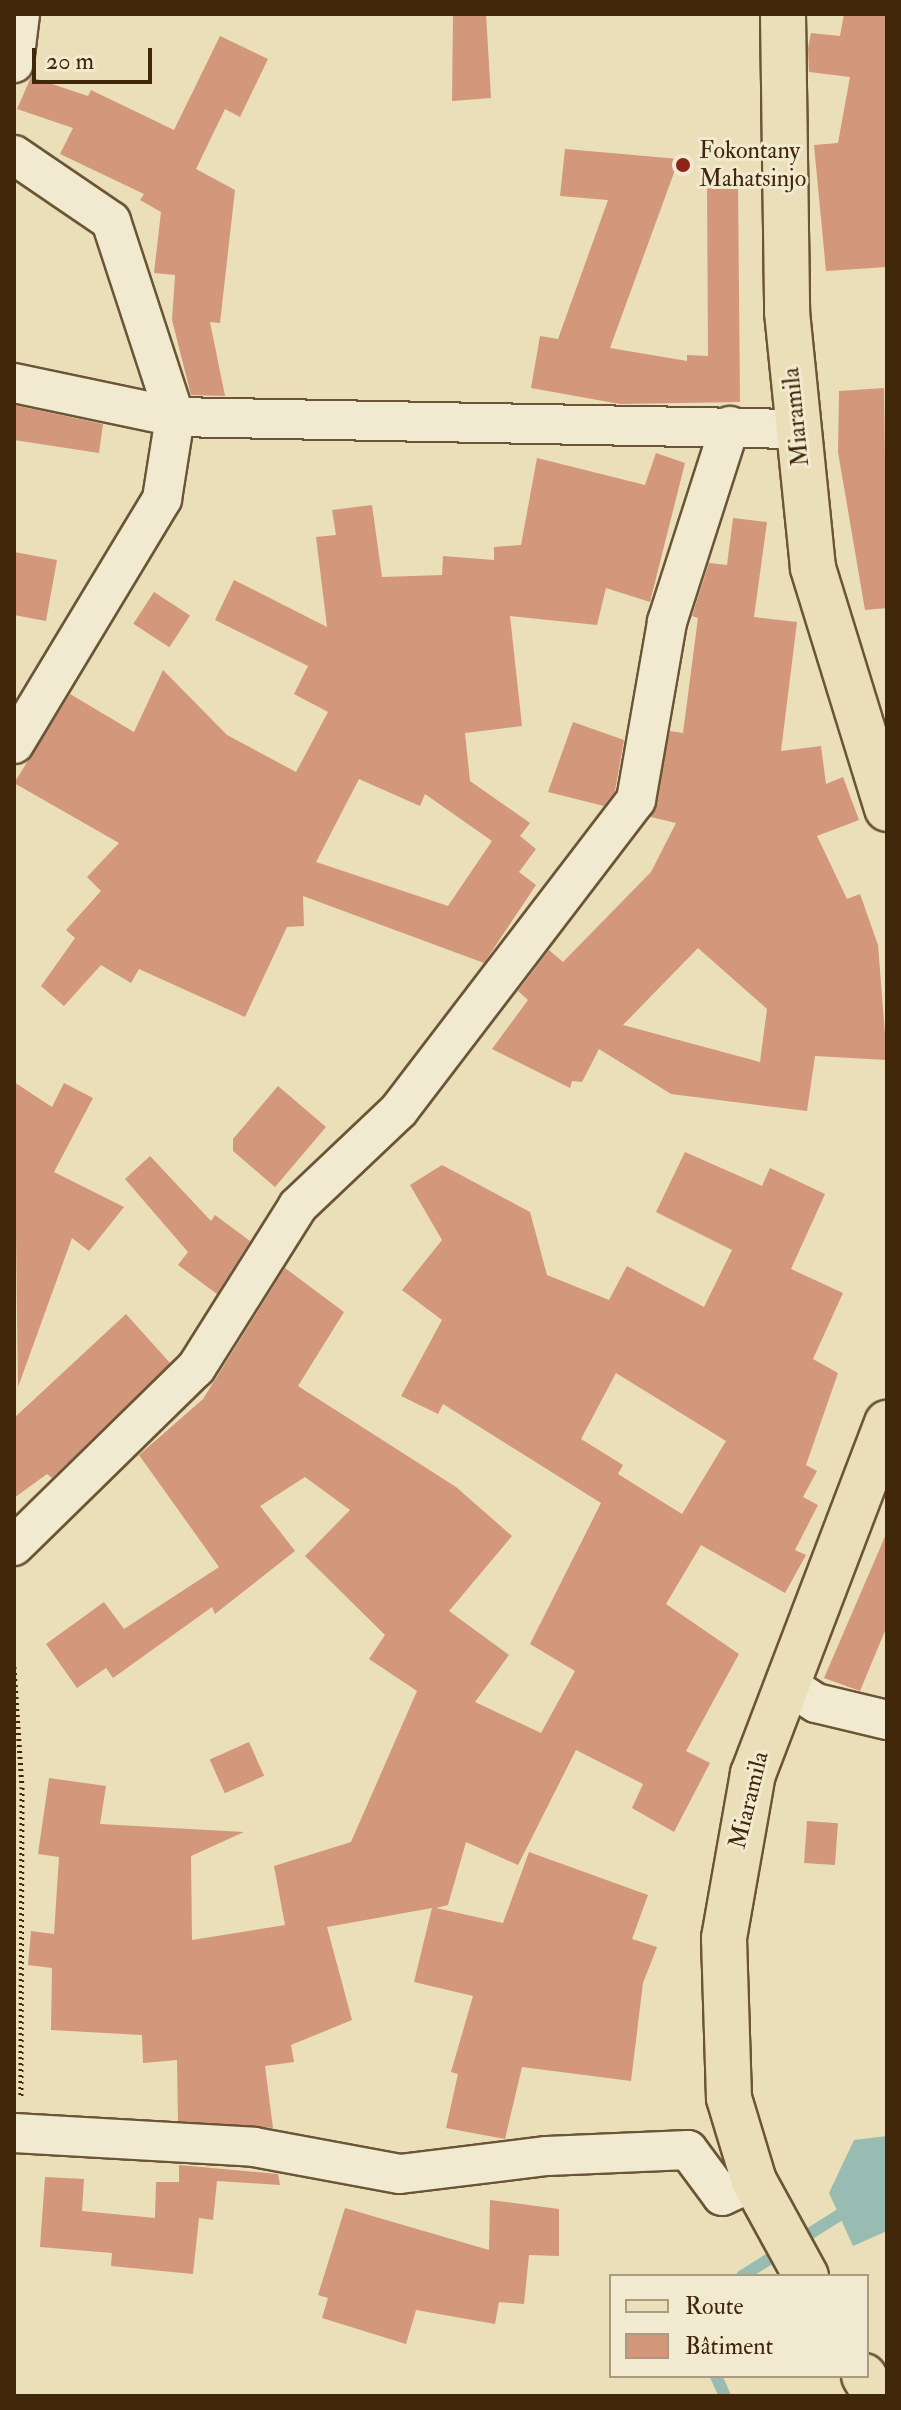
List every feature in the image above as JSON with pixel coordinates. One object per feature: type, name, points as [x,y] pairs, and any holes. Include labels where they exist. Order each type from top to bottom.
[{"type":"main road","name":"Miaramila","points":[[783,14],[787,312],[796,429],[813,568],[887,809]]},
{"type":"main road","name":"Miaramila","points":[[805,2274],[757,2188],[729,2098],[724,1938],[753,1774],[785,1683],[887,1423]]},
{"type":"main road","points":[[865,2378],[876,2396]]},
{"type":"street","points":[[14,63],[20,14]]},
{"type":"street","points":[[14,155],[111,221],[175,417],[162,499],[14,744]]},
{"type":"street","points":[[14,383],[175,417],[796,429]]},
{"type":"street","points":[[14,1546],[196,1368],[298,1206],[399,1110],[636,800],[667,622],[730,426]]},
{"type":"street","points":[[785,1683],[816,1703],[887,1720]]},
{"type":"street","points":[[18,2134],[254,2147],[400,2174],[547,2156],[688,2150],[722,2196],[757,2188]]},
{"type":"path","points":[[14,1667],[22,1787],[18,2134]]},
{"type":"water","points":[[887,2136],[887,2231],[853,2246],[829,2193],[854,2140]]},
{"type":"building","points":[[453,14],[486,14],[491,98],[452,101]]},
{"type":"building","points":[[844,14],[887,14],[887,267],[826,271],[814,145],[838,143],[850,77],[809,72],[808,48],[811,33],[840,36]]},
{"type":"building","points":[[220,36],[268,59],[240,117],[225,109],[196,169],[235,190],[220,323],[210,322],[225,396],[191,395],[172,320],[175,275],[154,273],[161,212],[140,200],[144,194],[60,154],[73,128],[17,109],[31,77],[88,96],[91,90],[174,130]]},
{"type":"building","points":[[565,149],[679,159],[610,348],[687,361],[687,355],[708,356],[707,181],[738,181],[740,402],[620,404],[531,388],[540,336],[558,339],[608,200],[560,196]]},
{"type":"building","points":[[884,388],[887,608],[865,610],[838,452],[839,391]]},
{"type":"building","points":[[14,405],[103,424],[99,453],[14,440]]},
{"type":"building","points":[[656,453],[685,463],[650,602],[606,588],[597,625],[510,616],[522,726],[465,733],[470,781],[530,823],[520,836],[536,849],[519,872],[536,885],[484,963],[303,896],[304,926],[287,927],[245,1017],[139,969],[131,983],[101,965],[64,1006],[41,986],[75,938],[66,930],[101,891],[87,877],[119,843],[14,783],[70,694],[134,732],[163,670],[227,735],[296,772],[328,712],[294,694],[308,666],[215,620],[234,580],[327,627],[316,537],[336,535],[332,510],[372,505],[382,577],[442,575],[443,556],[494,560],[494,547],[521,545],[537,458],[645,485]],"holes":[[[359,779],[420,806],[425,794],[492,841],[448,906],[316,862]]]},
{"type":"building","points":[[733,518],[767,522],[754,617],[797,622],[781,751],[821,746],[826,784],[843,777],[859,820],[817,836],[847,899],[860,894],[878,945],[887,1060],[815,1056],[807,1111],[671,1094],[599,1049],[582,1082],[572,1081],[570,1088],[492,1049],[528,1000],[518,991],[549,950],[563,962],[651,872],[676,823],[651,817],[670,731],[683,733],[698,618],[692,616],[709,563],[727,565]],"holes":[[[698,948],[767,1009],[760,1062],[623,1025]]]},
{"type":"building","points":[[14,552],[57,560],[46,621],[14,615]]},
{"type":"building","points":[[154,592],[190,615],[169,647],[133,624]]},
{"type":"building","points":[[573,722],[624,740],[615,791],[604,806],[548,792]]},
{"type":"building","points":[[14,1082],[52,1107],[64,1083],[93,1098],[54,1172],[124,1207],[89,1251],[72,1238],[18,1387]]},
{"type":"building","points":[[278,1086],[326,1127],[275,1187],[233,1151],[233,1139]]},
{"type":"building","points":[[685,1152],[762,1186],[770,1168],[825,1194],[791,1269],[843,1293],[813,1359],[838,1373],[806,1465],[817,1471],[803,1497],[818,1505],[795,1550],[806,1555],[785,1593],[701,1545],[666,1604],[739,1654],[686,1751],[710,1763],[674,1832],[632,1808],[643,1784],[576,1750],[518,1865],[466,1842],[448,1905],[436,1908],[503,1923],[529,1852],[648,1895],[632,1939],[657,1947],[643,1983],[631,2081],[522,2067],[505,2139],[446,2128],[458,2074],[451,2072],[473,1996],[414,1982],[432,1908],[327,1927],[352,2020],[291,2045],[294,2062],[265,2066],[273,2128],[178,2121],[177,2060],[143,2063],[142,2035],[51,2030],[52,1968],[28,1965],[31,1931],[54,1934],[59,1857],[38,1854],[49,1778],[106,1786],[100,1824],[244,1832],[191,1856],[192,1940],[285,1925],[274,1866],[351,1842],[417,1691],[369,1659],[385,1635],[305,1556],[350,1510],[305,1477],[260,1506],[295,1551],[215,1614],[212,1607],[113,1678],[106,1668],[77,1688],[46,1644],[104,1602],[124,1629],[219,1567],[139,1455],[203,1399],[285,1268],[344,1312],[298,1386],[456,1487],[512,1536],[449,1611],[509,1655],[475,1702],[541,1733],[575,1671],[530,1644],[601,1503],[443,1404],[438,1414],[401,1396],[442,1320],[402,1290],[442,1240],[410,1185],[442,1165],[530,1212],[547,1275],[609,1300],[627,1266],[704,1307],[732,1250],[656,1212]],"holes":[[[616,1373],[726,1441],[682,1514],[618,1474],[623,1465],[581,1439]]]},
{"type":"building","points":[[150,1156],[211,1221],[215,1215],[250,1241],[217,1294],[178,1265],[188,1252],[125,1179]]},
{"type":"building","points":[[126,1314],[170,1363],[52,1478],[47,1474],[14,1498],[14,1418]]},
{"type":"building","points":[[887,1532],[887,1626],[860,1691],[824,1678]]},
{"type":"building","points":[[249,1742],[264,1776],[225,1793],[210,1759]]},
{"type":"building","points":[[807,1821],[838,1823],[835,1865],[804,1863]]},
{"type":"building","points":[[179,2165],[278,2174],[280,2185],[217,2181],[213,2220],[199,2218],[193,2274],[111,2266],[112,2253],[40,2247],[45,2177],[84,2179],[82,2211],[155,2218],[156,2182],[179,2182]]},
{"type":"building","points":[[490,2200],[559,2209],[559,2256],[529,2255],[524,2304],[499,2302],[495,2324],[416,2310],[406,2344],[322,2318],[328,2298],[318,2295],[345,2208],[489,2250]]},
{"type":"waterway","points":[[745,2274],[851,2208]]},
{"type":"waterway","points":[[717,2378],[725,2396]]},
{"type":"place","name":"Fokontany Mahatsinjo","points":[[683,165]]}]
